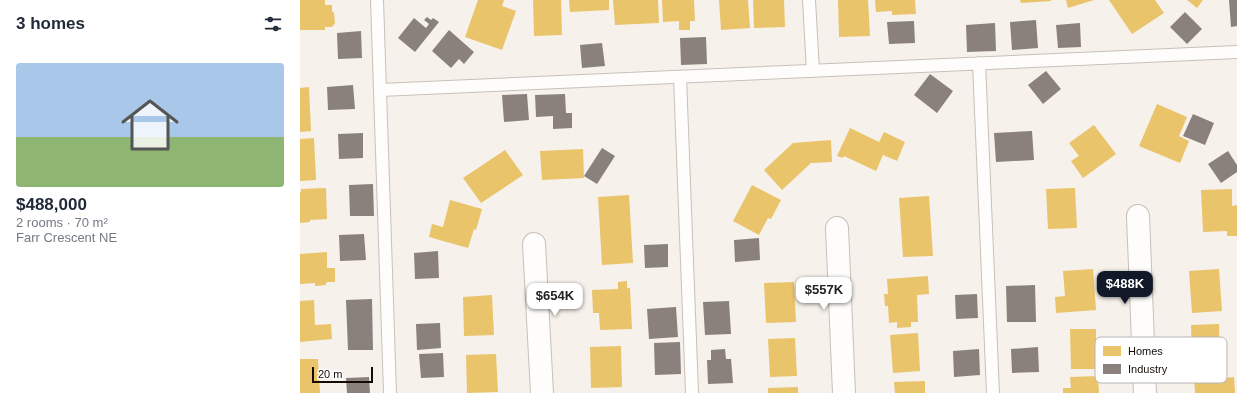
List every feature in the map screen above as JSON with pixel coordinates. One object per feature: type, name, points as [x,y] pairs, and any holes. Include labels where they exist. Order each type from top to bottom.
[{"type":"street","points":[[1138,216],[1143,337]]},
{"type":"street","points":[[837,228],[844,393]]},
{"type":"street","points":[[534,244],[542,393]]},
{"type":"street","points":[[1145,383],[1145,393]]},
{"type":"lane","points":[[377,0],[390,393]]},
{"type":"lane","points":[[809,0],[813,71]]},
{"type":"lane","points":[[380,90],[1237,52]]},
{"type":"lane","points":[[979,63],[993,393]]},
{"type":"lane","points":[[680,77],[692,393]]},
{"type":"building: Homes","points":[[300,0],[325,0],[325,5],[332,5],[335,23],[332,27],[325,27],[325,30],[300,30]]},
{"type":"building: Homes","points":[[478,0],[504,0],[502,6],[516,11],[502,50],[465,37]]},
{"type":"building: Homes","points":[[533,0],[561,0],[562,35],[534,36]]},
{"type":"building: Homes","points":[[569,0],[609,0],[609,10],[570,12]]},
{"type":"building: Homes","points":[[613,0],[658,0],[659,23],[615,25]]},
{"type":"building: Homes","points":[[662,0],[694,0],[695,21],[690,21],[690,30],[679,30],[679,21],[663,22]]},
{"type":"building: Homes","points":[[719,0],[748,0],[750,28],[721,30]]},
{"type":"building: Homes","points":[[753,0],[784,0],[785,27],[754,28]]},
{"type":"building: Homes","points":[[838,0],[868,0],[870,36],[839,37]]},
{"type":"building: Homes","points":[[875,0],[915,0],[916,14],[892,15],[892,11],[876,12]]},
{"type":"building: Homes","points":[[1020,0],[1051,0],[1051,1],[1021,3]]},
{"type":"building: Homes","points":[[1066,0],[1094,0],[1068,8]]},
{"type":"building: Homes","points":[[1109,0],[1155,0],[1164,13],[1132,34]]},
{"type":"building: Homes","points":[[1187,0],[1203,0],[1197,8]]},
{"type":"building: Homes","points":[[309,87],[311,131],[300,132],[300,88]]},
{"type":"building: Homes","points":[[1157,104],[1187,117],[1179,136],[1189,141],[1180,163],[1139,146]]},
{"type":"building: Homes","points":[[1094,125],[1116,154],[1083,178],[1071,161],[1079,156],[1069,143]]},
{"type":"building: Homes","points":[[850,128],[879,142],[884,132],[905,142],[897,161],[883,155],[876,171],[844,156],[843,158],[837,156]]},
{"type":"building: Homes","points":[[314,138],[316,180],[300,181],[300,139]]},
{"type":"building: Homes","points":[[831,140],[832,162],[811,163],[782,190],[764,170],[793,143]]},
{"type":"building: Homes","points":[[583,149],[584,178],[542,180],[540,151]]},
{"type":"building: Homes","points":[[505,150],[523,175],[481,203],[463,178]]},
{"type":"building: Homes","points":[[752,185],[781,200],[771,219],[768,218],[759,235],[733,221]]},
{"type":"building: Homes","points":[[326,188],[327,219],[310,220],[310,222],[300,223],[301,189]]},
{"type":"building: Homes","points":[[1075,188],[1077,228],[1048,229],[1046,189]]},
{"type":"building: Homes","points":[[1232,189],[1232,206],[1237,205],[1237,236],[1227,236],[1227,231],[1203,232],[1201,190]]},
{"type":"building: Homes","points":[[629,195],[633,263],[602,265],[598,197]]},
{"type":"building: Homes","points":[[929,196],[933,256],[903,257],[899,198]]},
{"type":"building: Homes","points":[[450,200],[482,209],[476,230],[474,229],[468,248],[429,237],[432,224],[443,227]]},
{"type":"building: Homes","points":[[327,252],[327,268],[335,268],[335,282],[328,282],[326,285],[315,286],[315,283],[300,284],[300,254]]},
{"type":"building: Homes","points":[[1093,269],[1096,310],[1056,313],[1055,297],[1065,296],[1063,271]]},
{"type":"building: Homes","points":[[1219,269],[1222,311],[1192,313],[1189,271]]},
{"type":"building: Homes","points":[[928,276],[929,294],[917,295],[918,322],[911,322],[911,327],[897,328],[897,322],[889,323],[888,306],[885,306],[884,294],[888,294],[887,279]]},
{"type":"building: Homes","points":[[627,281],[627,288],[630,288],[632,329],[600,330],[599,313],[593,313],[592,290],[618,289],[618,282]]},
{"type":"building: Homes","points":[[794,282],[796,322],[766,323],[764,283]]},
{"type":"building: Homes","points":[[492,295],[494,335],[464,336],[463,297]]},
{"type":"building: Homes","points":[[314,300],[315,325],[331,324],[332,339],[300,342],[300,301]]},
{"type":"building: Homes","points":[[1219,324],[1219,337],[1191,337],[1191,325]]},
{"type":"building: Homes","points":[[1070,329],[1096,329],[1095,369],[1071,369]]},
{"type":"building: Homes","points":[[918,333],[920,371],[893,373],[890,335]]},
{"type":"building: Homes","points":[[795,338],[797,376],[770,377],[768,339]]},
{"type":"building: Homes","points":[[621,346],[622,387],[591,388],[590,347]]},
{"type":"building: Homes","points":[[496,354],[498,392],[467,393],[466,355]]},
{"type":"building: Homes","points":[[300,359],[318,359],[320,393],[300,393]]},
{"type":"building: Homes","points":[[1095,376],[1095,383],[1098,383],[1099,393],[1063,393],[1063,388],[1071,388],[1070,377]]},
{"type":"building: Homes","points":[[1234,377],[1235,393],[1195,393],[1194,383],[1227,383],[1227,378]]},
{"type":"building: Homes","points":[[925,381],[925,393],[895,393],[894,382]]},
{"type":"building: Homes","points":[[798,387],[798,393],[768,393],[768,388]]},
{"type":"building: Industry","points":[[1229,0],[1237,0],[1237,26],[1231,27]]},
{"type":"building: Industry","points":[[1185,12],[1202,29],[1187,44],[1170,27]]},
{"type":"building: Industry","points":[[427,17],[431,20],[433,18],[439,22],[415,52],[398,38],[414,18],[426,28],[429,24],[424,20]]},
{"type":"building: Industry","points":[[1036,20],[1038,48],[1012,50],[1010,22]]},
{"type":"building: Industry","points":[[914,21],[915,43],[889,44],[887,22]]},
{"type":"building: Industry","points":[[995,23],[996,51],[967,52],[966,25]]},
{"type":"building: Industry","points":[[1080,23],[1081,47],[1058,48],[1056,25]]},
{"type":"building: Industry","points":[[449,30],[474,52],[464,64],[459,59],[451,68],[432,51]]},
{"type":"building: Industry","points":[[361,31],[362,58],[338,59],[337,33]]},
{"type":"building: Industry","points":[[706,37],[707,64],[681,65],[680,38]]},
{"type":"building: Industry","points":[[602,43],[605,66],[582,68],[580,45]]},
{"type":"building: Industry","points":[[1046,71],[1061,89],[1043,104],[1028,85]]},
{"type":"building: Industry","points":[[930,74],[953,91],[937,113],[914,95]]},
{"type":"building: Industry","points":[[353,85],[355,109],[328,110],[327,87]]},
{"type":"building: Industry","points":[[527,94],[529,120],[504,122],[502,95]]},
{"type":"building: Industry","points":[[565,94],[566,113],[572,113],[572,128],[553,129],[553,116],[536,117],[535,95]]},
{"type":"building: Industry","points":[[1193,114],[1214,123],[1205,145],[1183,136]]},
{"type":"building: Industry","points":[[1032,131],[1034,160],[996,162],[994,133]]},
{"type":"building: Industry","points":[[363,133],[363,158],[339,159],[338,134]]},
{"type":"building: Industry","points":[[602,148],[615,156],[597,184],[584,176]]},
{"type":"building: Industry","points":[[1228,151],[1237,165],[1237,172],[1221,183],[1208,164]]},
{"type":"building: Industry","points":[[373,184],[374,216],[350,216],[349,185]]},
{"type":"building: Industry","points":[[364,234],[366,260],[340,261],[339,235]]},
{"type":"building: Industry","points":[[759,238],[760,260],[735,262],[734,240]]},
{"type":"building: Industry","points":[[668,244],[668,267],[645,268],[644,245]]},
{"type":"building: Industry","points":[[438,251],[439,278],[415,279],[414,253]]},
{"type":"building: Industry","points":[[1035,285],[1036,322],[1007,322],[1006,286]]},
{"type":"building: Industry","points":[[977,294],[978,318],[956,319],[955,295]]},
{"type":"building: Industry","points":[[372,299],[373,350],[348,350],[346,300]]},
{"type":"building: Industry","points":[[729,301],[731,334],[705,335],[703,302]]},
{"type":"building: Industry","points":[[676,307],[678,337],[649,339],[647,309]]},
{"type":"building: Industry","points":[[440,323],[441,348],[417,350],[416,324]]},
{"type":"building: Industry","points":[[680,342],[681,374],[655,375],[654,343]]},
{"type":"building: Industry","points":[[1038,347],[1039,372],[1012,373],[1011,349]]},
{"type":"building: Industry","points":[[725,349],[726,359],[731,359],[733,383],[708,384],[707,360],[711,360],[711,350]]},
{"type":"building: Industry","points":[[979,349],[980,375],[954,377],[953,351]]},
{"type":"building: Industry","points":[[443,353],[444,377],[421,378],[419,354]]},
{"type":"building: Industry","points":[[369,377],[370,393],[347,393],[346,378]]}]
